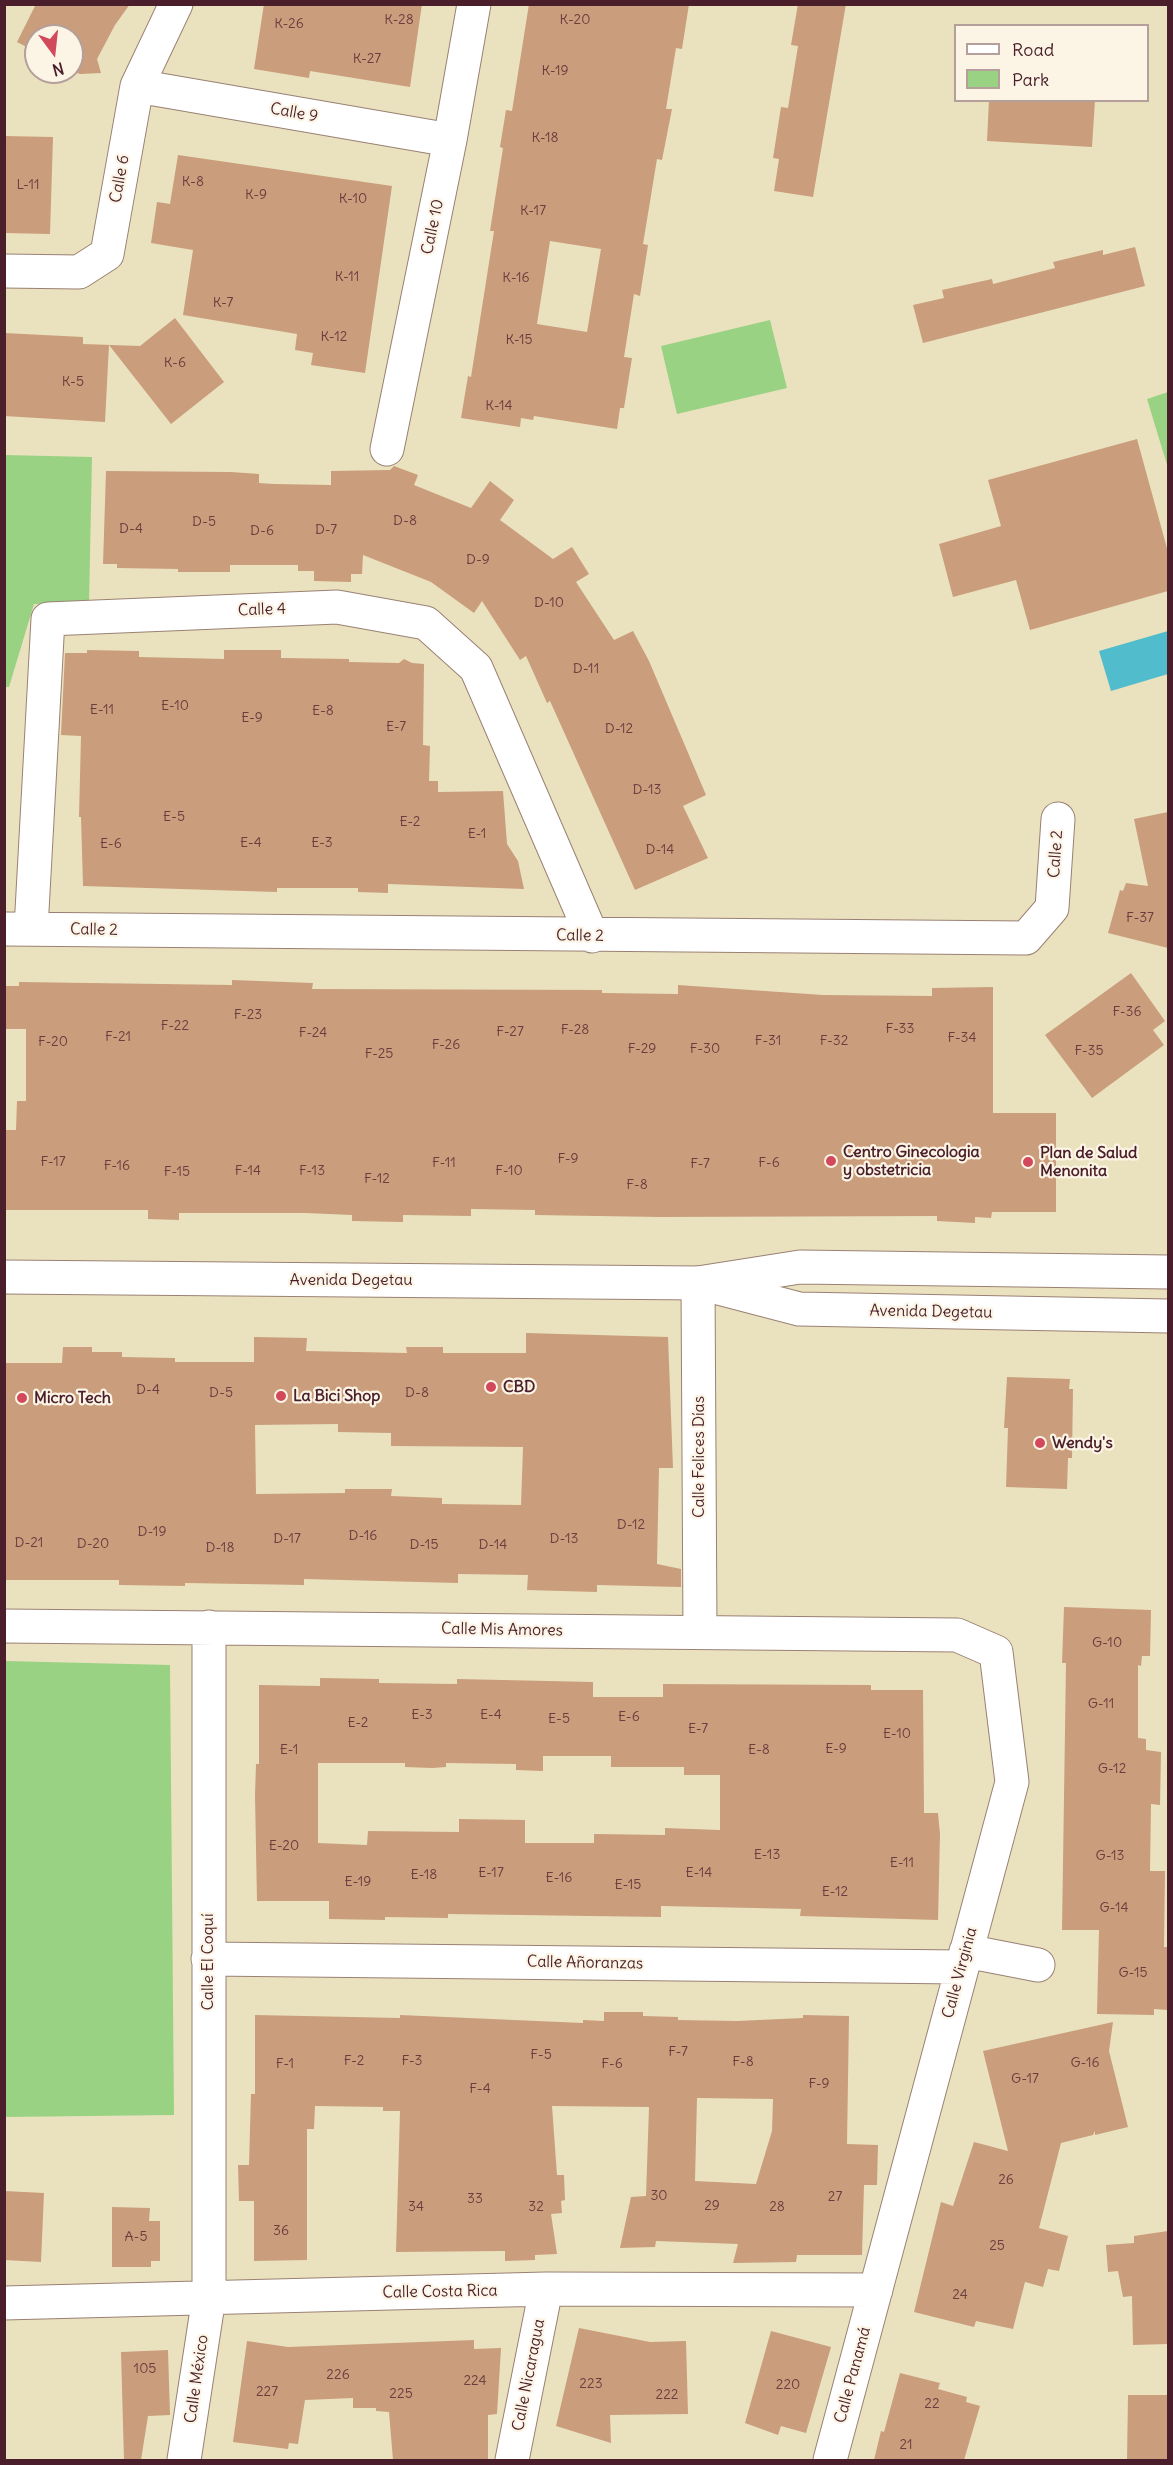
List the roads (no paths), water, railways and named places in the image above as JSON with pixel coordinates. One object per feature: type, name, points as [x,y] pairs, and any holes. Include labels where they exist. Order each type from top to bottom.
[{"type":"street","name":"Calle 6","points":[[4,271],[79,272],[107,254],[137,86],[176,4]]},
{"type":"street","name":"Calle 10","points":[[387,449],[450,140],[474,4]]},
{"type":"street","name":"Calle 9","points":[[137,86],[450,140]]},
{"type":"street","name":"Calle 4","points":[[18,929],[48,619],[337,607],[426,623],[476,668],[592,936]]},
{"type":"street","name":"Calle 2","points":[[18,929],[592,936],[1026,938],[1052,908],[1058,819]]},
{"type":"street","name":"Avenida Degetau","points":[[4,1277],[698,1282],[800,1267],[1168,1272]]},
{"type":"street","name":"Avenida Degetau","points":[[698,1282],[799,1309],[1168,1316]]},
{"type":"street","name":"Calle Felices Días","points":[[698,1282],[700,1632]]},
{"type":"street","name":"Calle Mis Amores","points":[[4,1626],[957,1635],[996,1652]]},
{"type":"street","name":"Calle El Coquí","points":[[209,1627],[209,2297]]},
{"type":"street","name":"Calle Virginia","points":[[876,2290],[1012,1782],[996,1652]]},
{"type":"street","name":"Calle Añoranzas","points":[[208,1959],[964,1959],[1038,1965]]},
{"type":"street","name":"Calle Costa Rica","points":[[4,2303],[546,2289],[876,2290]]},
{"type":"street","name":"Calle Nicaragua","points":[[512,2460],[546,2289]]},
{"type":"street","name":"Calle Panamá","points":[[830,2460],[876,2290]]},
{"type":"street","name":"Calle México","points":[[184,2460],[209,2297]]},
{"type":"water","points":[[1168,631],[1168,674],[1111,691],[1099,651]]},
{"type":"place","name":"Centro Ginecologia y obstetricia","points":[[831,1161]]},
{"type":"place","name":"Plan de Salud Menonita","points":[[1028,1162]]},
{"type":"place","name":"CBD","points":[[491,1387]]},
{"type":"place","name":"La Bici Shop","points":[[281,1396]]},
{"type":"place","name":"Micro Tech","points":[[22,1398]]},
{"type":"place","name":"Wendy's","points":[[1040,1443]]}]
